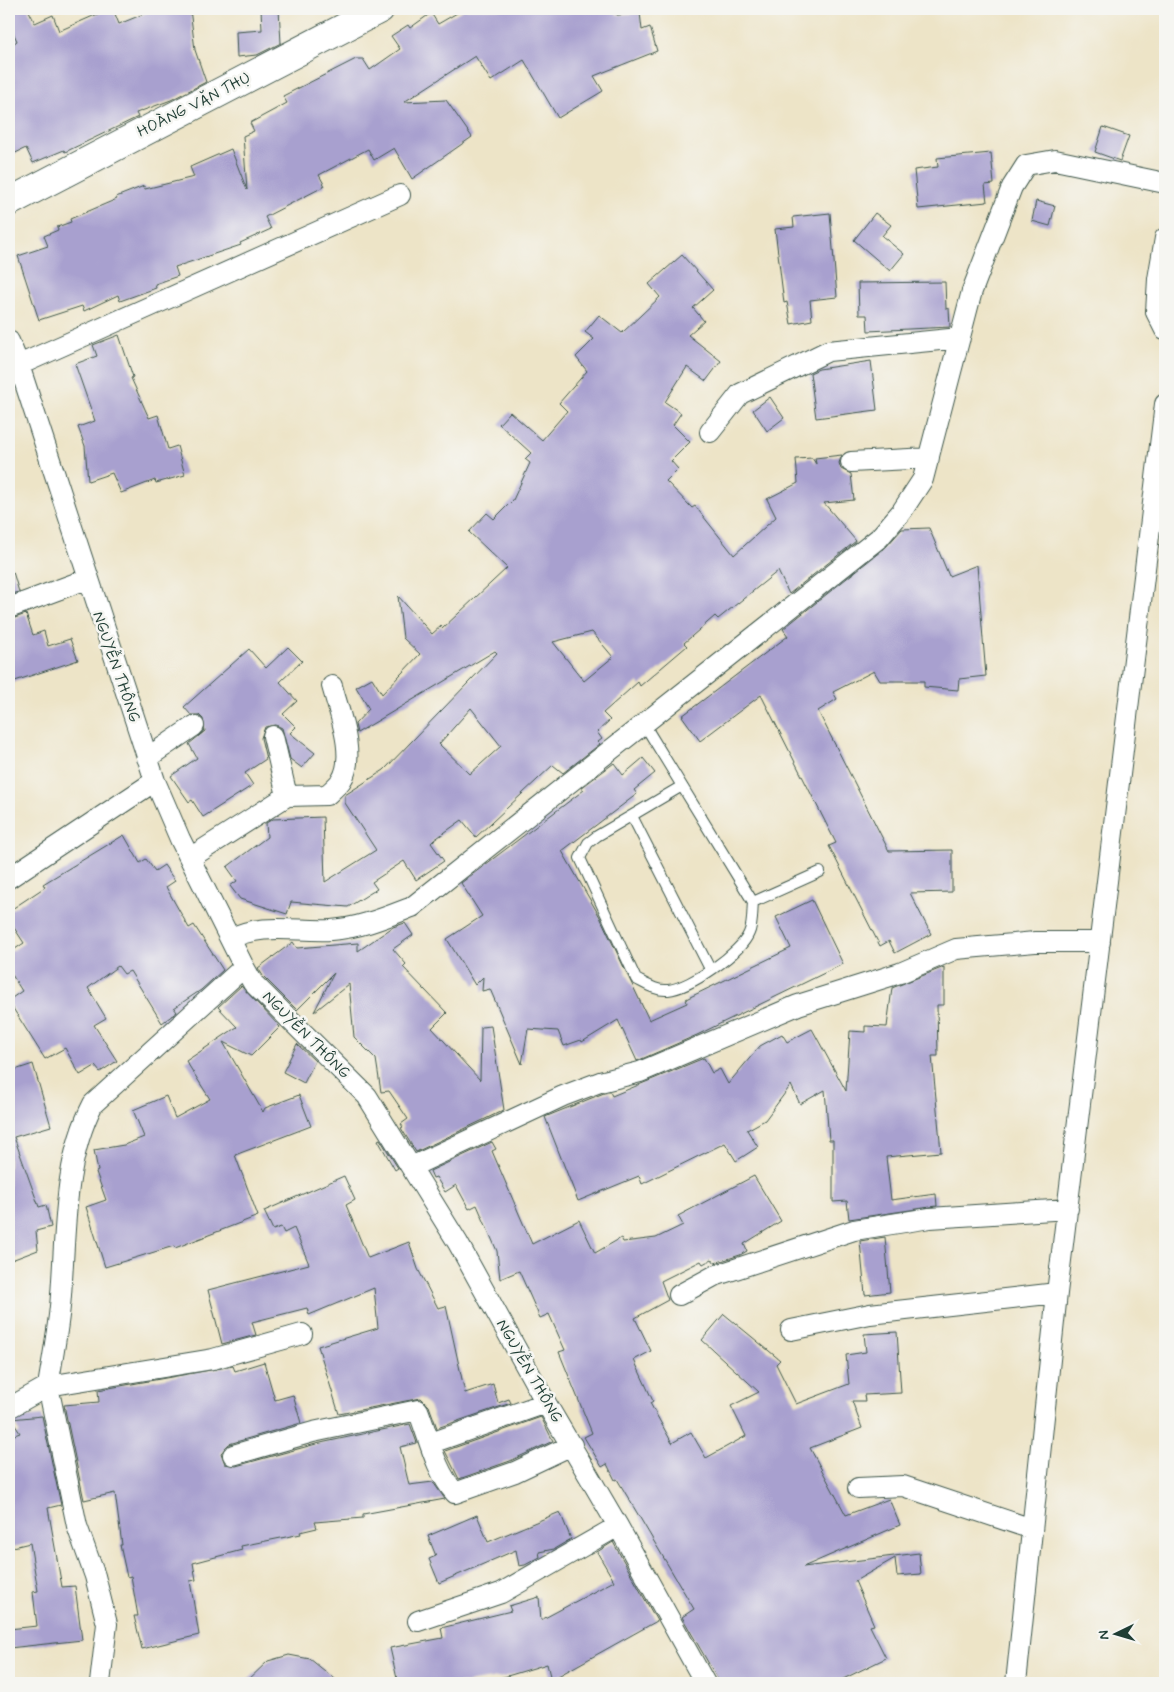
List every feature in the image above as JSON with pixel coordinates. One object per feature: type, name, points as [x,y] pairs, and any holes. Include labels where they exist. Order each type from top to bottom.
[{"type":"main road","name":"HOÀNG VĂN THỤ","points":[[9,202],[380,9]]},
{"type":"street","points":[[230,939],[239,934],[278,929],[332,930],[373,922],[412,907],[880,538],[902,511],[923,479],[975,282],[1012,187],[1026,164],[1055,160],[1165,183]]},
{"type":"street","points":[[19,365],[400,195]]},
{"type":"street","points":[[1165,238],[1158,279],[1156,312],[1165,330]]},
{"type":"street","points":[[710,432],[740,394],[828,350],[960,338]]},
{"type":"street","name":"NGUYỄN THÔNG","points":[[9,340],[19,365],[87,579],[155,781],[190,858],[244,967],[253,982],[367,1096],[458,1244],[705,1683]]},
{"type":"street","points":[[1016,1683],[1057,1293],[1165,404]]},
{"type":"street","points":[[851,462],[929,458]]},
{"type":"street","points":[[9,608],[87,579]]},
{"type":"street","points":[[190,858],[287,796],[326,795],[341,781],[348,762],[344,729],[332,686]]},
{"type":"street","points":[[147,758],[194,726]]},
{"type":"street","points":[[273,736],[287,796]]},
{"type":"street","points":[[9,878],[155,781]]},
{"type":"street","points":[[411,1167],[563,1096],[600,1082],[640,1072],[798,1005],[900,972],[956,949],[1035,942],[1100,942]]},
{"type":"street","points":[[100,1683],[107,1624],[96,1576],[77,1526],[48,1386],[61,1298],[67,1196],[82,1125],[93,1104],[244,967]]},
{"type":"street","points":[[679,1295],[714,1276],[854,1230],[930,1218],[1068,1209]]},
{"type":"street","points":[[790,1330],[870,1314],[1057,1293]]},
{"type":"street","points":[[9,1408],[48,1386],[213,1359],[302,1334]]},
{"type":"street","points":[[431,1443],[546,1403]]},
{"type":"street","points":[[233,1455],[313,1432],[418,1410],[439,1469],[445,1482],[455,1493],[515,1472],[572,1445]]},
{"type":"street","points":[[858,1488],[903,1486],[1032,1529]]},
{"type":"street","points":[[418,1621],[501,1593],[618,1526]]},
{"type":"lane","points":[[644,724],[682,786],[753,902],[750,932],[736,951],[687,985],[668,990],[653,988],[636,979],[580,858],[588,843],[682,786]]},
{"type":"lane","points":[[632,816],[710,970]]},
{"type":"lane","points":[[753,902],[820,872]]},
{"type":"building","points":[[9,9],[28,9],[35,23],[53,15],[59,31],[109,9],[113,9],[119,24],[156,9],[190,9],[195,50],[206,82],[171,100],[136,113],[138,117],[65,152],[64,150],[33,163],[26,148],[9,156],[9,47],[17,41],[9,23]]},
{"type":"building","points":[[261,9],[279,9],[281,43],[257,55],[237,57],[236,32],[262,30]]},
{"type":"building","points":[[464,9],[614,9],[617,15],[640,13],[642,30],[650,27],[657,51],[594,76],[603,91],[558,118],[524,60],[491,81],[475,56],[404,102],[446,100],[472,137],[412,179],[394,148],[374,160],[368,149],[319,175],[325,186],[265,217],[271,229],[240,243],[241,245],[175,267],[178,276],[155,284],[156,288],[120,301],[118,295],[84,311],[82,306],[39,320],[18,256],[48,246],[44,236],[58,230],[57,227],[71,222],[70,219],[117,199],[116,197],[144,186],[145,189],[194,177],[190,167],[231,149],[247,190],[243,136],[254,131],[250,123],[287,103],[283,96],[356,59],[363,59],[370,70],[400,49],[391,36],[408,25],[410,28],[431,13],[438,24]]},
{"type":"building","points":[[1103,127],[1129,136],[1120,161],[1095,152]]},
{"type":"building","points":[[991,153],[994,184],[985,185],[987,202],[918,209],[914,170],[938,167],[937,158]]},
{"type":"building","points":[[1036,201],[1055,206],[1050,226],[1032,221]]},
{"type":"building","points":[[830,213],[837,297],[810,300],[812,320],[791,324],[787,302],[784,303],[775,229],[794,227],[793,217]]},
{"type":"building","points":[[875,213],[891,225],[882,236],[904,254],[890,271],[854,240]]},
{"type":"building","points":[[682,255],[713,290],[693,308],[704,321],[688,335],[721,361],[706,381],[687,367],[665,402],[681,413],[673,425],[690,442],[671,461],[678,469],[666,481],[692,508],[695,506],[734,555],[776,517],[767,499],[798,483],[796,459],[812,458],[816,464],[815,458],[842,455],[839,463],[841,469],[851,474],[854,500],[824,503],[856,541],[789,594],[778,571],[718,619],[715,616],[684,643],[687,646],[640,686],[638,682],[603,713],[610,720],[597,732],[602,739],[598,742],[600,744],[563,773],[553,765],[476,837],[462,820],[434,840],[431,843],[444,861],[416,880],[404,861],[372,882],[377,889],[348,907],[291,902],[287,914],[240,899],[230,886],[237,881],[227,867],[267,837],[266,823],[273,819],[323,817],[325,882],[376,850],[345,803],[345,795],[384,770],[497,653],[495,651],[357,733],[355,724],[369,709],[356,687],[372,678],[382,694],[420,654],[403,638],[398,596],[432,634],[441,626],[443,628],[507,568],[469,532],[487,513],[494,519],[513,500],[530,463],[525,459],[531,453],[499,424],[510,412],[542,440],[567,411],[559,403],[587,371],[576,357],[594,339],[585,332],[599,315],[622,333],[660,297],[649,284]],"holes":[[[592,632],[613,657],[584,681],[553,642]],[[471,708],[501,746],[470,774],[439,744]]]},
{"type":"building","points":[[945,282],[946,309],[949,308],[950,327],[868,331],[867,315],[859,315],[858,283]]},
{"type":"building","points":[[119,335],[133,377],[131,378],[149,418],[158,415],[168,449],[177,446],[185,475],[156,483],[155,480],[121,493],[112,473],[88,481],[85,446],[78,427],[95,421],[75,364],[97,356],[93,345]]},
{"type":"building","points":[[871,361],[877,410],[816,418],[810,373],[819,369]]},
{"type":"building","points":[[770,397],[784,418],[767,431],[753,410]]},
{"type":"building","points":[[929,528],[949,576],[977,565],[986,676],[959,679],[958,690],[924,687],[924,681],[880,681],[874,671],[833,692],[837,699],[818,711],[889,851],[952,850],[952,892],[910,893],[931,934],[895,953],[889,941],[880,946],[829,846],[836,843],[761,695],[700,741],[682,716],[788,636],[783,629],[886,547],[902,529]]},
{"type":"building","points":[[9,572],[13,572],[19,592],[9,595]]},
{"type":"building","points":[[26,614],[33,635],[44,631],[48,646],[70,639],[78,660],[9,683],[9,620]]},
{"type":"building","points":[[288,647],[302,661],[280,682],[297,701],[283,714],[296,727],[290,733],[315,753],[302,768],[290,759],[282,728],[276,725],[265,727],[261,738],[266,759],[245,773],[253,785],[203,817],[192,800],[189,802],[171,776],[197,758],[189,744],[205,731],[203,719],[199,715],[191,715],[184,707],[249,649],[266,668]]},
{"type":"building","points":[[643,758],[655,773],[634,790],[637,794],[562,851],[600,917],[649,1020],[687,1003],[686,999],[791,948],[776,917],[812,900],[843,964],[697,1035],[637,1061],[618,1020],[582,1042],[581,1040],[564,1046],[558,1031],[528,1029],[522,1064],[490,989],[482,991],[483,977],[475,985],[447,939],[482,916],[461,883],[584,790],[581,788],[614,763],[623,775]]},
{"type":"building","points":[[124,835],[140,863],[146,859],[155,871],[164,865],[175,881],[166,887],[189,928],[194,925],[223,970],[201,990],[174,1008],[177,1012],[162,1023],[130,971],[124,974],[118,966],[88,988],[106,1018],[94,1025],[117,1061],[100,1072],[95,1066],[80,1075],[65,1048],[45,1059],[9,1002],[9,1000],[22,991],[9,970],[9,953],[24,943],[9,920],[9,911],[45,887],[43,884]]},
{"type":"building","points":[[405,923],[413,935],[393,949],[406,964],[403,967],[447,1013],[432,1028],[480,1080],[481,1027],[491,1026],[504,1110],[416,1152],[401,1128],[403,1127],[401,1124],[408,1119],[389,1091],[381,1092],[376,1059],[354,1037],[349,984],[314,1012],[334,973],[297,1010],[263,976],[258,968],[293,942],[297,948],[358,943],[358,951],[393,927]]},
{"type":"building","points":[[944,967],[944,1005],[937,1005],[938,1056],[932,1056],[941,1152],[886,1157],[891,1200],[936,1194],[937,1206],[849,1219],[847,1201],[833,1202],[833,1140],[829,1140],[825,1090],[800,1104],[791,1085],[765,1120],[747,1130],[758,1147],[736,1161],[725,1143],[642,1184],[639,1176],[578,1201],[545,1117],[604,1093],[610,1092],[612,1096],[704,1058],[712,1073],[720,1069],[728,1084],[760,1046],[782,1034],[787,1042],[812,1029],[846,1091],[850,1031],[865,1032],[865,1026],[887,1027],[892,988]]},
{"type":"building","points":[[241,986],[280,1027],[251,1056],[223,1042],[263,1112],[265,1108],[299,1095],[311,1126],[235,1155],[258,1216],[175,1248],[174,1246],[105,1267],[86,1207],[106,1200],[96,1172],[98,1171],[94,1150],[124,1145],[144,1137],[133,1110],[166,1096],[175,1118],[210,1099],[186,1061],[237,1027],[218,1007]]},
{"type":"building","points":[[297,1044],[315,1061],[304,1083],[283,1072]]},
{"type":"building","points":[[33,1064],[51,1126],[14,1137],[39,1207],[46,1205],[51,1227],[36,1231],[38,1250],[9,1261],[9,1072]]},
{"type":"building","points":[[380,1139],[398,1168],[395,1170],[378,1140]]},
{"type":"building","points":[[492,1142],[496,1149],[492,1151],[532,1244],[579,1220],[595,1253],[621,1238],[623,1242],[656,1238],[683,1225],[678,1216],[754,1176],[781,1221],[744,1244],[747,1251],[740,1255],[715,1263],[712,1259],[703,1264],[701,1261],[661,1281],[668,1300],[635,1318],[651,1351],[634,1360],[653,1401],[650,1403],[672,1443],[691,1432],[706,1458],[746,1436],[731,1406],[759,1392],[702,1340],[724,1314],[780,1360],[776,1364],[796,1404],[849,1384],[846,1355],[866,1352],[864,1334],[897,1332],[901,1393],[864,1395],[865,1401],[852,1401],[862,1428],[810,1448],[846,1515],[889,1499],[900,1525],[803,1567],[919,1553],[921,1574],[897,1576],[895,1558],[855,1581],[874,1625],[870,1626],[886,1658],[835,1683],[720,1683],[682,1617],[694,1609],[617,1479],[615,1480],[607,1464],[602,1467],[584,1437],[592,1433],[559,1352],[565,1350],[549,1314],[540,1318],[519,1271],[500,1279],[497,1251],[477,1205],[469,1209],[456,1185],[445,1192],[436,1177],[433,1178],[430,1171]]},
{"type":"building","points":[[344,1176],[355,1200],[346,1205],[368,1258],[409,1242],[418,1269],[438,1308],[446,1306],[465,1393],[493,1384],[498,1403],[509,1399],[511,1403],[437,1428],[429,1406],[421,1398],[339,1414],[318,1346],[378,1328],[374,1288],[309,1315],[307,1308],[252,1322],[256,1335],[222,1344],[208,1290],[309,1264],[294,1228],[284,1233],[281,1227],[273,1230],[264,1211]]},
{"type":"building","points":[[885,1237],[890,1292],[865,1295],[860,1241]]},
{"type":"building","points":[[264,1362],[275,1400],[293,1395],[301,1423],[229,1444],[221,1453],[225,1464],[236,1466],[316,1444],[410,1424],[417,1443],[400,1447],[409,1485],[433,1482],[445,1499],[363,1514],[363,1518],[315,1522],[317,1528],[300,1532],[301,1534],[241,1546],[242,1550],[193,1563],[196,1580],[190,1581],[199,1635],[142,1649],[134,1616],[138,1616],[131,1576],[127,1577],[120,1545],[122,1545],[115,1493],[84,1500],[64,1405],[99,1402],[98,1390],[233,1366],[235,1371]]},
{"type":"building","points":[[42,1416],[61,1505],[48,1508],[62,1587],[75,1586],[82,1640],[9,1648],[9,1629],[37,1626],[33,1592],[38,1591],[30,1543],[9,1548],[9,1437],[20,1433],[11,1419]]},
{"type":"building","points":[[541,1417],[553,1441],[510,1461],[459,1479],[445,1451]]},
{"type":"building","points":[[560,1512],[571,1539],[554,1549],[539,1552],[540,1557],[519,1566],[516,1550],[439,1583],[429,1559],[436,1556],[428,1536],[477,1515],[488,1542]]},
{"type":"building","points":[[613,1542],[657,1621],[551,1680],[547,1664],[504,1677],[467,1683],[398,1683],[390,1648],[443,1638],[441,1628],[511,1611],[509,1606],[539,1597],[541,1620],[614,1581],[597,1552]]},
{"type":"building","points":[[289,1655],[310,1659],[340,1683],[245,1683],[268,1661]]}]
